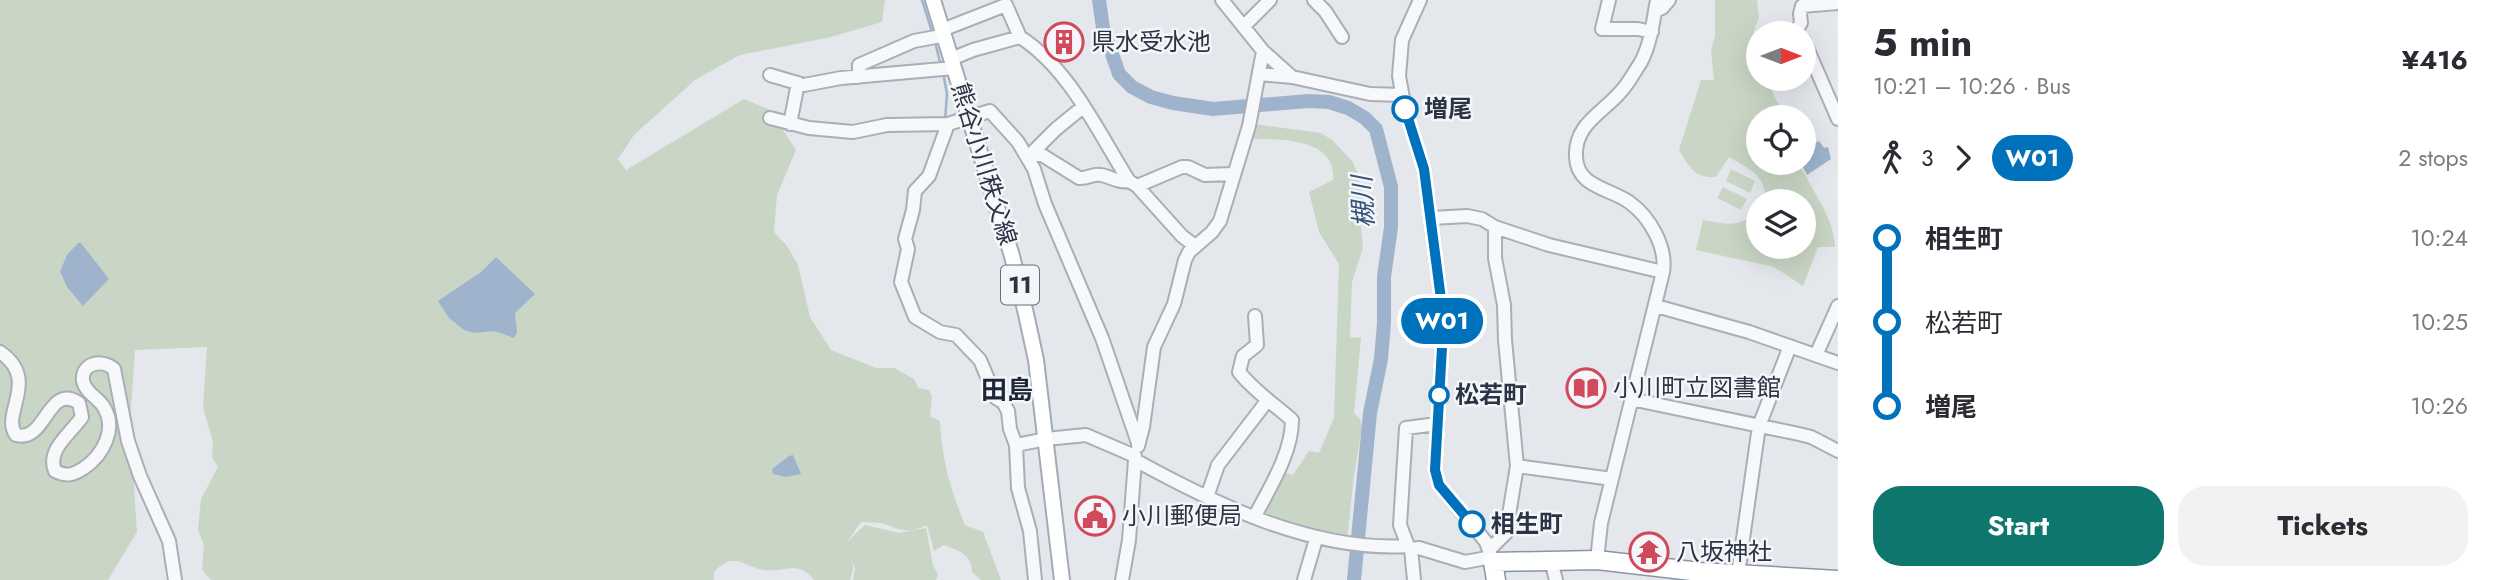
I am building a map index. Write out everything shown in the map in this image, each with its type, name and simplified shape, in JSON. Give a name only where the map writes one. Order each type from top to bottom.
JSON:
[{"type":"highway","points":[[1496,580],[1491,556],[1551,561],[1597,560],[1769,578],[1838,579]]},
{"type":"main road","name":"熊谷小川秩父線","points":[[933,0],[1019,282],[1036,360],[1062,580]]},
{"type":"street","points":[[1222,0],[1264,51],[1292,77]]},
{"type":"street","points":[[1245,25],[1270,0]]},
{"type":"street","points":[[1314,0],[1325,10],[1342,37]]},
{"type":"street","points":[[1420,0],[1400,47],[1402,95],[1420,150],[1441,299],[1443,330],[1434,461],[1439,485],[1482,536],[1491,556]]},
{"type":"street","points":[[1609,0],[1602,29],[1652,32]]},
{"type":"street","points":[[1597,560],[1599,533],[1656,306],[1663,272],[1663,251],[1645,218],[1631,203],[1589,184],[1579,172],[1575,155],[1587,123],[1623,90],[1642,59],[1652,32],[1656,5],[1662,8],[1669,0]]},
{"type":"street","points":[[1790,0],[1796,21]]},
{"type":"street","points":[[859,77],[859,65],[914,41],[942,33],[1004,3],[1020,37],[1041,52],[1083,107],[1133,184],[1182,236],[1195,246]]},
{"type":"street","points":[[1801,21],[1802,6],[1838,3]]},
{"type":"street","points":[[770,75],[804,85],[952,63],[973,50],[1020,37]]},
{"type":"street","points":[[1122,580],[1129,540],[1135,458],[1143,428],[1154,347],[1174,304],[1185,260],[1220,221],[1249,126],[1264,51]]},
{"type":"street","points":[[1816,68],[1838,118]]},
{"type":"street","points":[[1259,74],[1292,77],[1370,94],[1402,95]]},
{"type":"street","points":[[790,124],[798,83]]},
{"type":"street","points":[[1029,153],[1083,107]]},
{"type":"street","points":[[770,117],[790,124],[853,132],[887,125],[948,124],[990,111],[1029,153],[1055,229],[1102,338],[1138,443]]},
{"type":"street","points":[[948,124],[929,176],[915,191],[905,239],[908,249],[901,282],[915,317],[940,332],[956,335],[980,360],[996,398],[1003,402],[1008,411],[1010,429],[1016,445],[1018,488],[1030,531],[1035,580]]},
{"type":"street","points":[[1029,153],[1042,155],[1079,177],[1086,179],[1097,174],[1121,183],[1133,184],[1182,167],[1205,175],[1233,174]]},
{"type":"street","points":[[1431,218],[1467,216],[1482,219],[1571,251],[1663,272]]},
{"type":"street","points":[[1016,445],[1086,435],[1207,497],[1316,539],[1381,547],[1419,548],[1465,562],[1491,556],[1506,533],[1517,466],[1504,305],[1495,258],[1496,226]]},
{"type":"street","points":[[1182,236],[1181,246],[1185,260]]},
{"type":"street","points":[[1656,306],[1838,363]]},
{"type":"street","points":[[1816,355],[1838,306]]},
{"type":"street","points":[[1255,316],[1257,345],[1243,356],[1239,372],[1267,401],[1292,419],[1292,430],[1278,471],[1255,516]]},
{"type":"street","points":[[1738,574],[1759,426],[1790,346]]},
{"type":"street","points":[[0,352],[12,364],[16,374],[18,385],[8,417],[8,424],[16,435],[28,436],[35,432],[59,400],[67,397],[79,402],[82,417],[53,452],[55,471],[64,475],[71,476],[91,463],[101,453],[108,433],[106,412],[87,389],[83,381],[84,374],[95,362],[108,363],[114,369],[128,441],[140,476],[169,541],[175,580]]},
{"type":"street","points":[[1632,399],[1811,437],[1838,451]]},
{"type":"street","points":[[1207,497],[1218,465],[1267,401]]},
{"type":"street","points":[[1414,580],[1409,547],[1400,525],[1406,428],[1437,424]]},
{"type":"street","points":[[1517,466],[1612,479]]},
{"type":"street","points":[[1304,580],[1316,539]]},
{"type":"street","points":[[1551,561],[1556,580]]},
{"type":"green space","points":[[0,0],[885,0],[882,22],[831,37],[740,55],[695,80],[634,135],[618,159],[626,170],[744,99],[770,110],[796,150],[777,195],[774,232],[787,246],[798,265],[810,317],[831,350],[876,368],[894,368],[914,379],[918,388],[929,390],[932,396],[930,416],[940,421],[945,462],[960,512],[965,525],[983,532],[1001,580],[981,580],[972,572],[967,557],[954,549],[944,545],[934,551],[927,525],[908,531],[880,523],[861,522],[847,542],[865,525],[899,533],[926,528],[933,565],[938,575],[936,580],[853,580],[855,568],[852,561],[850,580],[814,580],[796,568],[764,570],[733,561],[721,565],[714,572],[714,580],[211,580],[202,570],[204,545],[198,530],[201,499],[218,467],[212,457],[213,442],[203,407],[207,347],[135,350],[130,423],[137,532],[108,580],[0,580]]},
{"type":"green space","points":[[1715,0],[1757,0],[1758,21],[1746,21],[1746,91],[1772,91],[1779,105],[1746,105],[1746,168],[1729,157],[1716,177],[1708,177],[1693,171],[1679,150],[1701,80],[1714,80],[1711,51],[1715,36]]},
{"type":"green space","points":[[1253,124],[1321,133],[1332,140],[1353,162],[1359,177],[1363,199],[1363,248],[1352,282],[1350,337],[1361,338],[1354,413],[1360,419],[1362,429],[1347,541],[1323,538],[1261,514],[1281,472],[1293,475],[1309,451],[1319,453],[1334,418],[1339,264],[1319,232],[1309,192],[1333,180],[1332,166],[1326,156],[1305,144],[1252,139]]},
{"type":"green space","points":[[1731,169],[1755,181],[1752,189],[1746,191],[1726,181]]},
{"type":"green space","points":[[1756,175],[1805,175],[1813,189],[1764,189]]},
{"type":"green space","points":[[1723,187],[1746,201],[1741,210],[1717,198]]},
{"type":"green space","points":[[1816,194],[1832,228],[1835,247],[1818,247],[1816,252]]},
{"type":"green space","points":[[1703,220],[1733,224],[1745,220],[1746,259],[1813,259],[1803,286],[1774,267],[1696,250]]},
{"type":"water","points":[[1819,141],[1824,148],[1828,147],[1831,159],[1816,169],[1816,142]]},
{"type":"water","points":[[81,243],[109,279],[83,306],[67,287],[60,271],[67,255]]},
{"type":"water","points":[[496,257],[535,294],[515,313],[517,332],[514,338],[494,331],[474,333],[464,330],[449,318],[438,301],[481,272]]},
{"type":"water","points":[[793,455],[801,474],[786,477],[773,474],[772,469]]},
{"type":"waterway","points":[[922,0],[932,32]]},
{"type":"waterway","name":"槻川","points":[[1099,0],[1103,28],[1119,74],[1132,87],[1151,97],[1213,109],[1308,101],[1329,102],[1348,108],[1365,118],[1376,129],[1391,187],[1391,227],[1384,277],[1381,359],[1370,413],[1354,580]]},
{"type":"waterway","points":[[935,42],[941,66]]},
{"type":"waterway","points":[[943,72],[947,94],[945,121]]},
{"type":"bus line","name":"W01","points":[[1405,109],[1424,169],[1441,299],[1443,330],[1435,470],[1439,485],[1472,524]]},
{"type":"place","name":"県水受水池","points":[[1064,42]]},
{"type":"place","name":"増尾","points":[[1405,109]]},
{"type":"place","name":"小川町立図書館","points":[[1586,388]]},
{"type":"place","name":"松若町","points":[[1439,395]]},
{"type":"place","name":"小川郵便局","points":[[1095,516]]},
{"type":"place","name":"相生町","points":[[1472,524]]},
{"type":"place","name":"八坂神社","points":[[1649,552]]},
{"type":"district","name":"田島","points":[[1007,390]]}]
